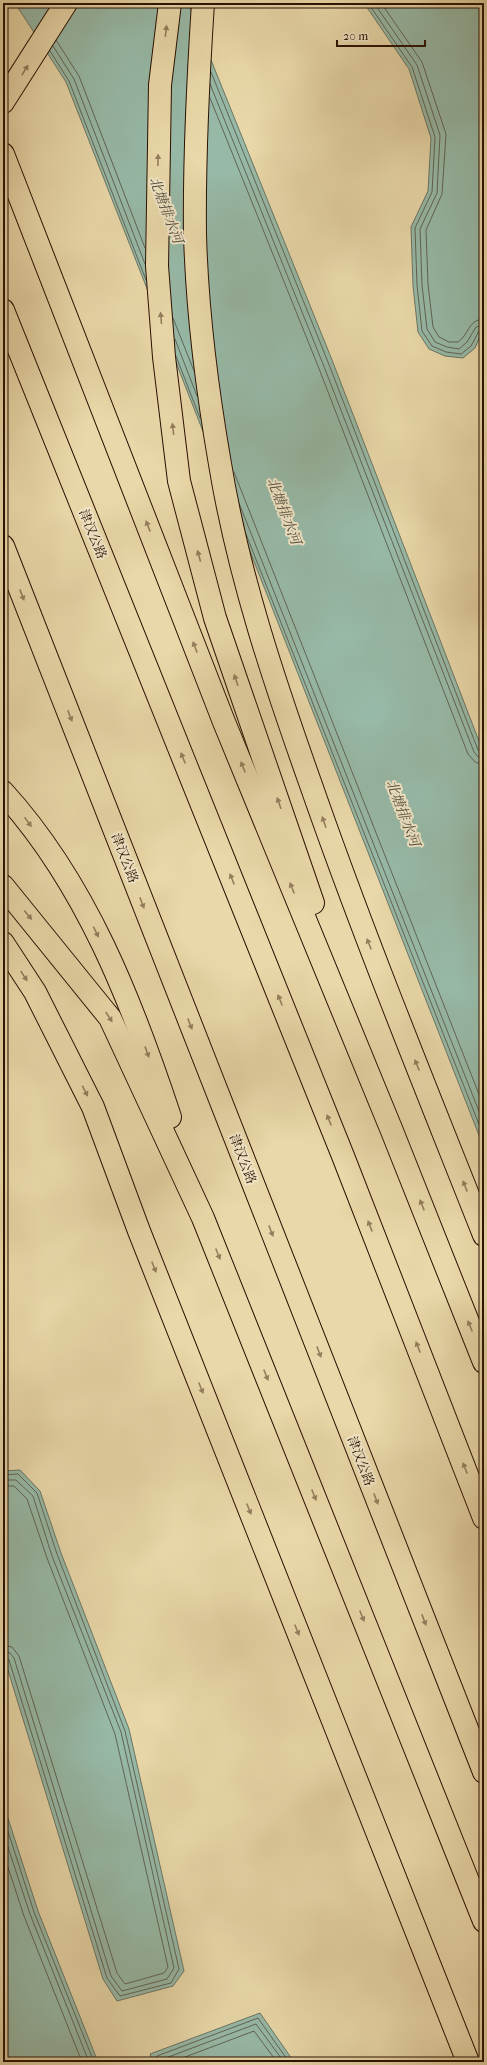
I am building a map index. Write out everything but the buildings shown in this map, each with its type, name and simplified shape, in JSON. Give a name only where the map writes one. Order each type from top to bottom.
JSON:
[{"type":"main road","points":[[3,102],[66,3]]},
{"type":"main road","points":[[170,3],[160,85],[157,266],[164,357],[179,481],[215,618],[392,1131]]},
{"type":"main road","points":[[203,3],[195,155],[195,238],[200,309],[207,376],[220,467],[244,574],[276,689],[341,872],[484,1235]]},
{"type":"main road","points":[[3,154],[224,722],[392,1131],[484,1362]]},
{"type":"main road","name":"津汉公路","points":[[3,310],[343,1156],[484,1518]]},
{"type":"main road","name":"津汉公路","points":[[3,546],[484,1772]]},
{"type":"main road","points":[[3,792],[21,811],[80,898],[103,946],[131,1008],[168,1111],[203,1218]]},
{"type":"main road","points":[[3,886],[110,1018],[203,1218],[484,1921]]},
{"type":"main road","points":[[3,943],[35,992],[93,1107],[139,1231],[468,2062]]},
{"type":"water","name":"北塘排水河","points":[[15,3],[188,3],[332,360],[484,754],[484,1148],[66,82]]},
{"type":"water","points":[[364,3],[484,3],[484,327],[475,348],[463,358],[445,356],[429,349],[418,332],[413,286],[411,227],[428,191],[431,138],[409,69]]},
{"type":"water","points":[[20,1470],[40,1491],[61,1553],[129,1729],[184,1971],[173,1986],[117,2001],[103,1979],[3,1654],[3,1471]]},
{"type":"water","points":[[3,1803],[38,1911],[98,2062],[3,2062]]},
{"type":"water","points":[[260,2013],[294,2062],[153,2062],[150,2054]]}]
